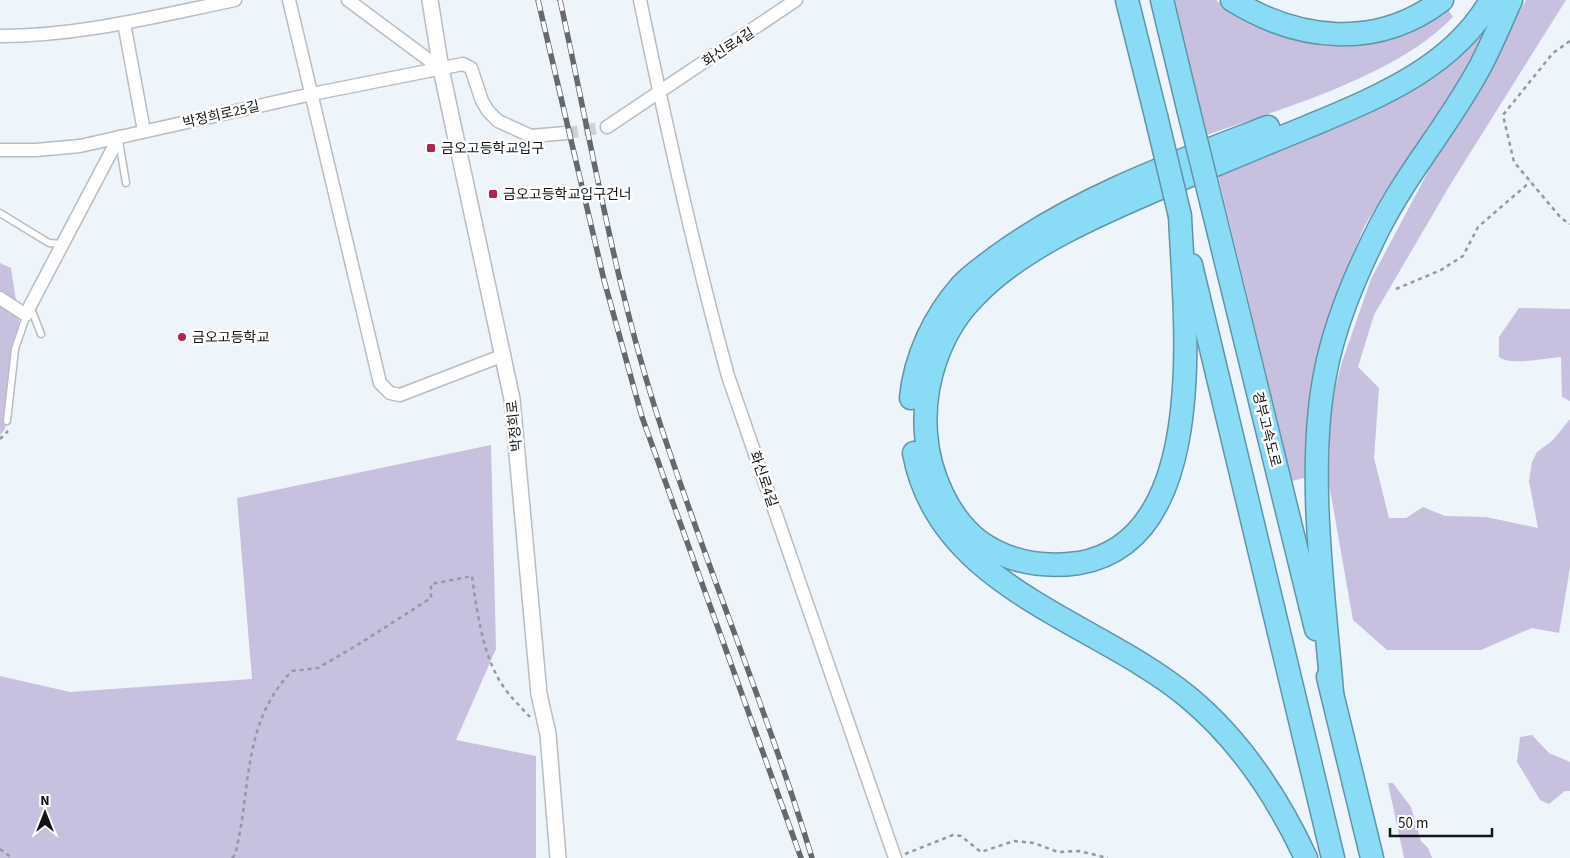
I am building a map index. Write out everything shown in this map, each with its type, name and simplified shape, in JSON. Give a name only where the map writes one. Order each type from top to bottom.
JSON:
[{"type":"highway","points":[[1128,0],[1333,858]]},
{"type":"highway","name":"경부고속도로","points":[[1162,0],[1372,858]]},
{"type":"highway","points":[[1232,0],[1250,11],[1292,29],[1358,34],[1381,30],[1406,22],[1442,0]]},
{"type":"highway","points":[[1306,858],[1294,832],[1245,756],[1214,720],[1189,698],[1140,662],[988,572],[951,533],[923,489],[916,465],[911,437],[910,413],[913,383],[925,343],[948,302],[968,280],[1014,244],[1054,220],[1129,184],[1377,82],[1412,63],[1443,39],[1460,23],[1477,0]]},
{"type":"highway","points":[[1180,216],[1185,351],[1182,397],[1176,449],[1170,473],[1152,515],[1143,528],[1131,538],[1109,552],[1085,562],[1062,565],[1023,562],[987,546],[971,535],[943,495],[932,466],[925,418],[927,388],[940,350],[955,320],[978,292],[1017,262],[1062,233],[1121,204],[1388,91],[1430,66],[1454,47],[1473,27],[1491,0]]},
{"type":"highway","points":[[1332,692],[1319,519],[1318,458],[1324,380],[1331,347],[1352,286],[1379,227],[1396,197],[1480,66],[1511,0]]},
{"type":"street","points":[[0,36],[35,36],[124,23],[235,0]]},
{"type":"street","points":[[289,0],[380,383],[390,393],[400,395],[504,355]]},
{"type":"street","points":[[348,0],[441,69]]},
{"type":"street","name":"박정희로","points":[[430,0],[441,69],[512,399],[539,694],[548,734],[558,858]]},
{"type":"street","name":"화신로4길","points":[[640,0],[706,297],[728,376],[896,858]]},
{"type":"street","name":"화신로4길","points":[[607,127],[796,0]]},
{"type":"street","points":[[124,23],[144,131]]},
{"type":"street","name":"박정희로25길","points":[[0,150],[36,150],[80,146],[312,94],[463,64],[471,68],[482,101],[488,111],[498,121],[531,136],[566,133]]},
{"type":"street","points":[[0,298],[28,311],[119,137]]},
{"type":"lane","points":[[119,137],[126,183]]},
{"type":"lane","points":[[0,214],[49,242],[62,244]]},
{"type":"lane","points":[[28,311],[40,334]]},
{"type":"lane","points":[[7,421],[15,349],[28,311]]},
{"type":"path","points":[[1570,41],[1553,53],[1503,115],[1514,162],[1561,218],[1570,224]]},
{"type":"path","points":[[1396,289],[1441,270],[1463,256],[1478,227],[1530,182]]},
{"type":"path","points":[[232,858],[235,855],[242,827],[248,767],[264,710],[277,686],[292,670],[318,668],[360,644],[431,598],[431,584],[472,576],[478,616],[495,673],[506,691],[548,734]]},
{"type":"path","points":[[896,858],[953,835],[961,836],[981,852],[1014,841],[1034,843],[1058,852],[1079,851],[1108,858]]},
{"type":"path","points":[[0,849],[12,858]]},
{"type":"shaded area","points":[[1174,0],[1216,0],[1241,19],[1289,39],[1340,46],[1370,44],[1396,37],[1446,7],[1453,17],[1429,38],[1402,57],[1371,73],[1338,88],[1207,135]]},
{"type":"shaded area","points":[[1526,0],[1566,0],[1450,185],[1374,315],[1358,367],[1379,388],[1374,458],[1389,518],[1406,518],[1423,507],[1445,516],[1486,517],[1538,528],[1529,481],[1532,462],[1537,452],[1553,440],[1570,419],[1570,568],[1559,633],[1532,628],[1481,650],[1387,650],[1353,620],[1329,484],[1330,407],[1342,362],[1371,279],[1437,155]]},
{"type":"shaded area","points":[[1477,35],[1484,39],[1433,126],[1390,184],[1365,225],[1341,283],[1322,338],[1312,476],[1292,481],[1218,175]]},
{"type":"shaded area","points":[[0,263],[11,268],[19,321],[5,429],[0,435]]},
{"type":"shaded area","points":[[1519,308],[1570,309],[1570,401],[1562,397],[1561,357],[1511,361],[1499,357],[1499,337]]},
{"type":"shaded area","points":[[491,445],[496,649],[456,740],[536,756],[536,858],[0,858],[0,676],[70,692],[252,679],[237,498]]},
{"type":"shaded area","points":[[1532,735],[1549,753],[1570,762],[1570,791],[1565,791],[1549,804],[1540,800],[1517,762],[1520,737]]},
{"type":"shaded area","points":[[1388,783],[1393,783],[1411,807],[1421,841],[1428,848],[1432,858],[1404,858]]},
{"type":"tunnel","points":[[566,133],[607,127]]},
{"type":"railway","points":[[538,0],[604,280],[642,417],[801,858]]},
{"type":"railway","points":[[560,0],[614,256],[640,358],[693,521],[775,745],[812,858]]},
{"type":"place","name":"금오고등학교입구","points":[[431,148]]},
{"type":"place","name":"금오고등학교입구건너","points":[[493,194]]},
{"type":"place","name":"금오고등학교","points":[[182,337]]}]
